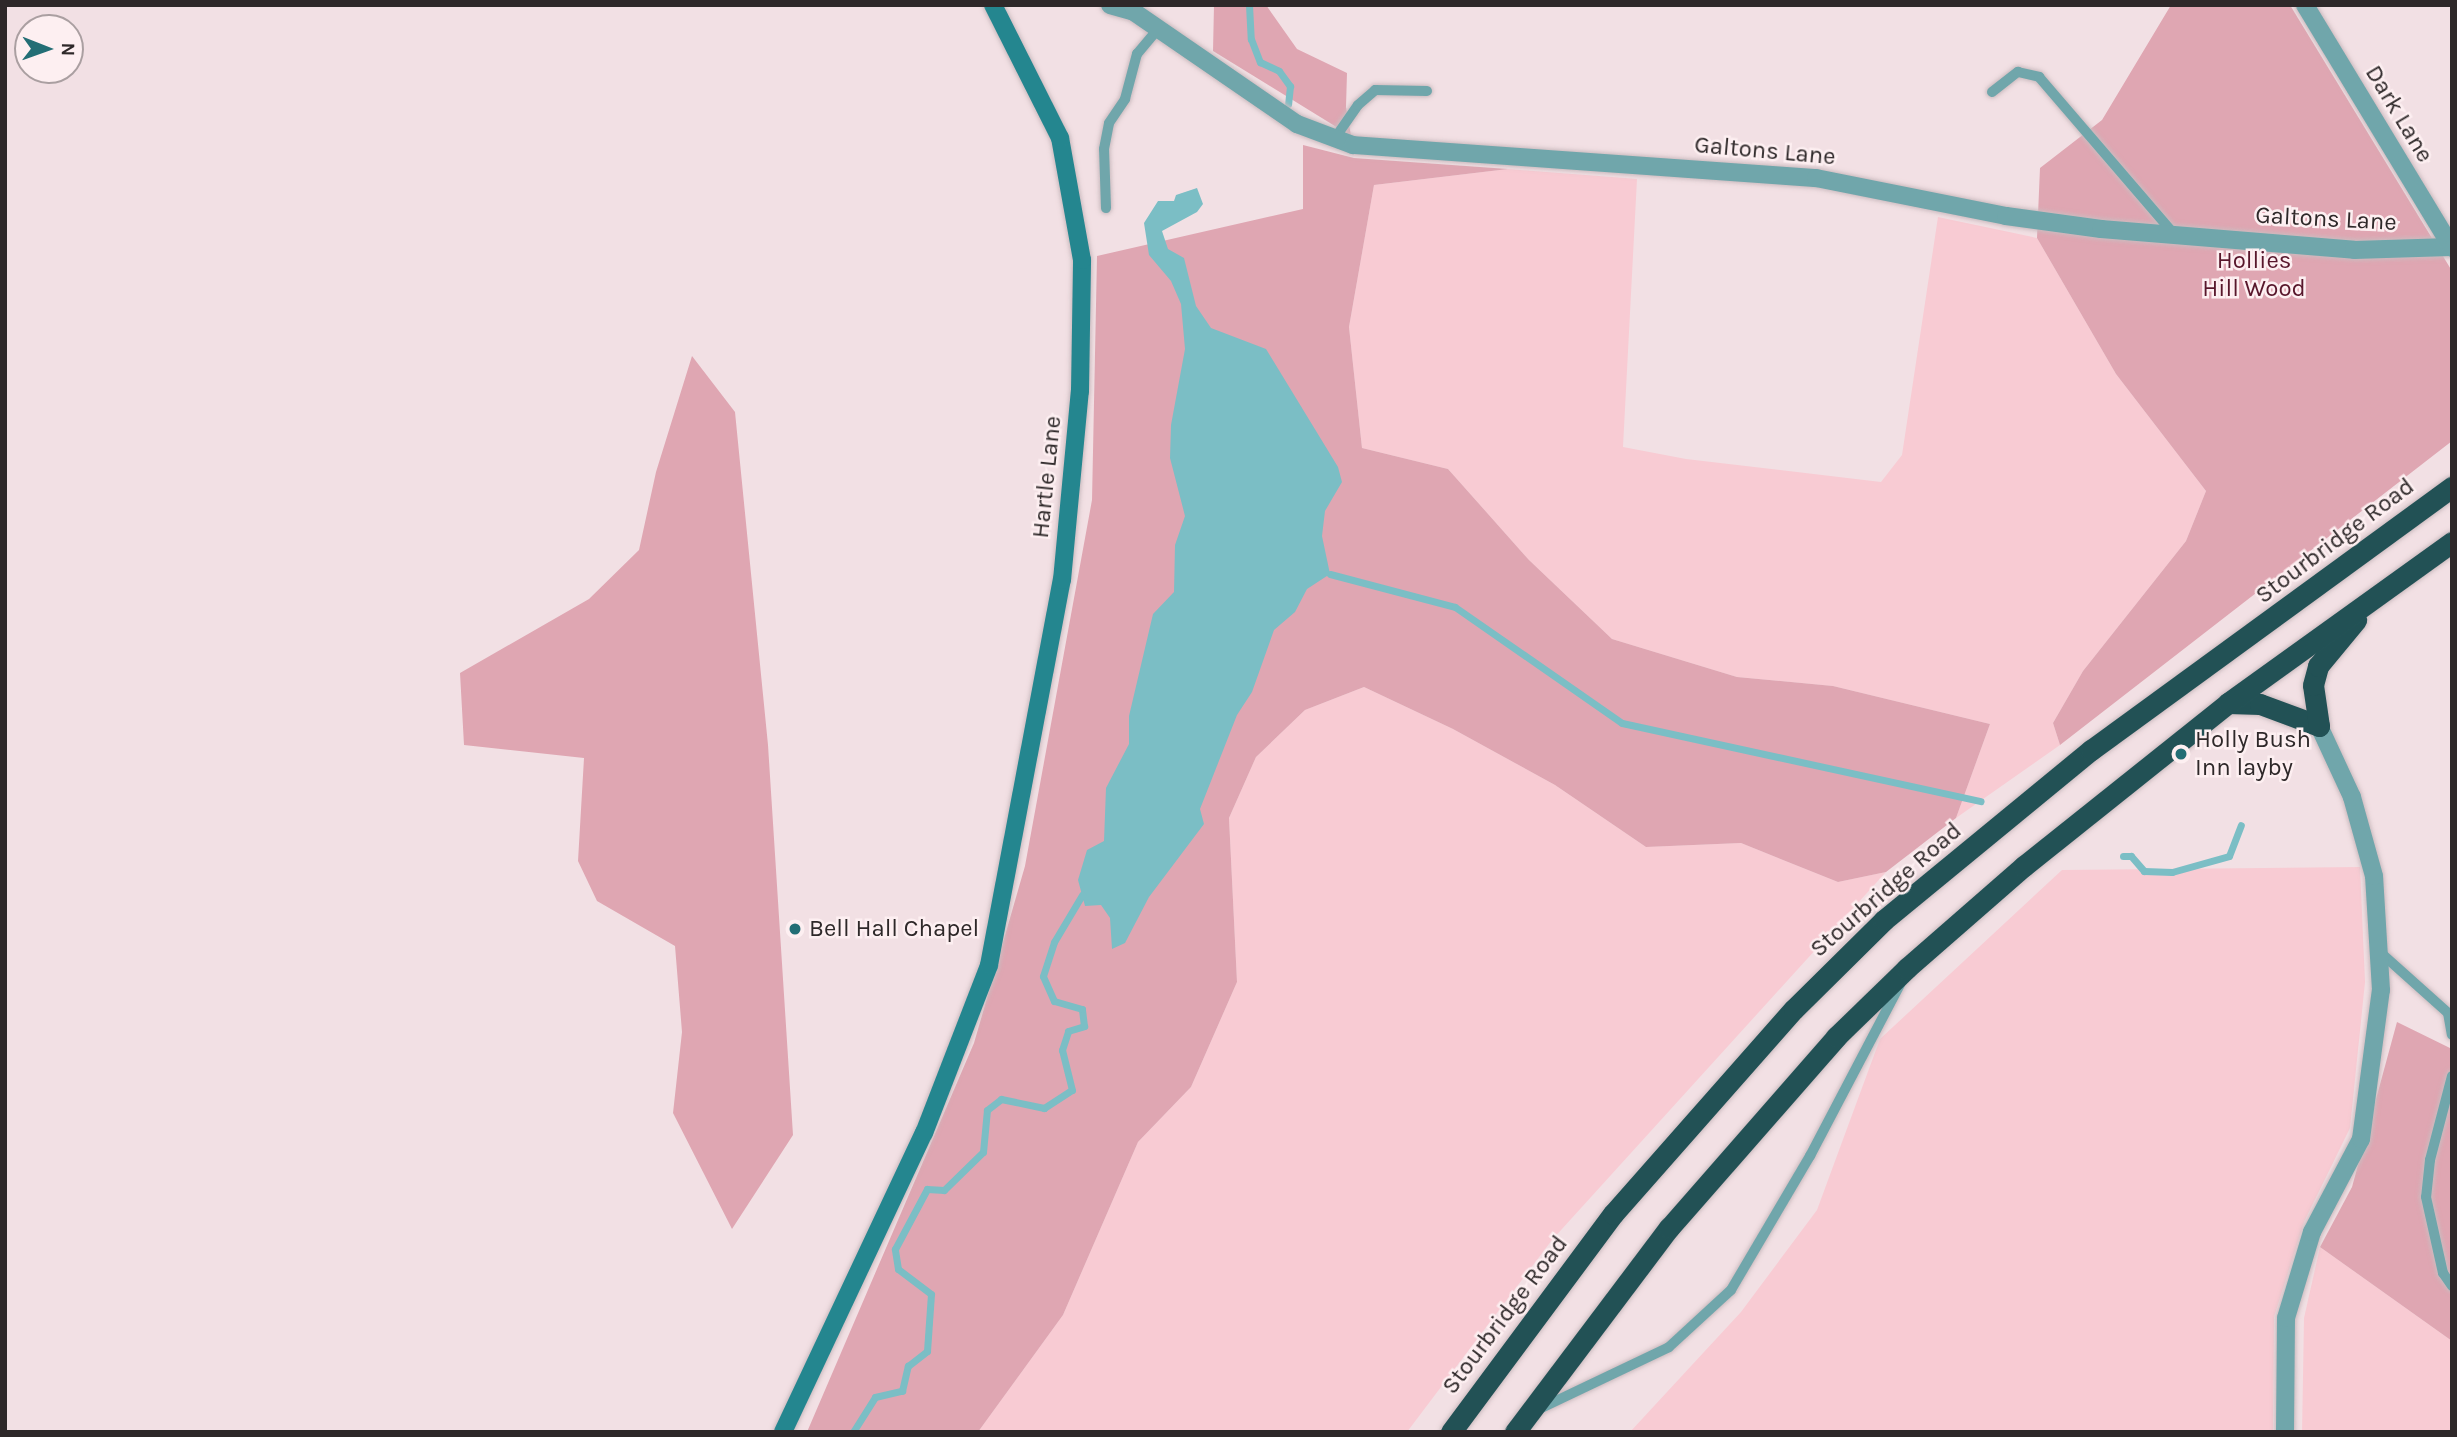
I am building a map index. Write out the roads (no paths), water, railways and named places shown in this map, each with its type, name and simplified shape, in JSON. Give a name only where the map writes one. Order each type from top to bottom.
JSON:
[{"type":"highway","name":"Stourbridge Road","points":[[1451,1432],[1613,1214],[1794,1009],[1884,920],[2091,750],[2452,487]]},
{"type":"highway","points":[[1515,1432],[1669,1228],[1836,1037],[1907,968],[2024,866],[2228,703],[2452,542]]},
{"type":"highway","points":[[2228,703],[2260,704],[2319,726],[2313,685],[2318,666],[2368,604]]},
{"type":"main road","name":"Hartle Lane","points":[[783,1432],[923,1133],[989,965],[1062,580],[1080,391],[1082,260],[1060,138],[993,5]]},
{"type":"street","name":"Galtons Lane","points":[[1110,5],[1134,12],[1297,124],[1353,145],[1816,178],[2006,216],[2102,229],[2354,250],[2451,247]]},
{"type":"street","name":"Dark Lane","points":[[2305,5],[2451,247]]},
{"type":"street","points":[[2285,1432],[2286,1318],[2312,1232],[2361,1139],[2381,990],[2381,953],[2366,849],[2352,797],[2319,726]]},
{"type":"lane","points":[[1106,208],[1104,149],[1109,123],[1125,99],[1137,54],[1158,29]]},
{"type":"lane","points":[[1992,92],[2018,72],[2039,77],[2173,233]]},
{"type":"lane","points":[[1335,138],[1358,105],[1375,90],[1427,91]]},
{"type":"lane","points":[[2381,953],[2448,1013],[2452,1035]]},
{"type":"lane","points":[[1530,1412],[1669,1347],[1731,1290],[1810,1156],[1907,968]]},
{"type":"lane","points":[[2452,1076],[2430,1160],[2426,1197],[2443,1272],[2452,1286]]},
{"type":"water","points":[[1197,188],[1203,204],[1197,212],[1162,231],[1168,249],[1184,258],[1196,306],[1211,328],[1266,349],[1338,467],[1342,482],[1325,511],[1322,536],[1330,574],[1307,589],[1295,612],[1274,630],[1252,692],[1237,715],[1200,809],[1204,824],[1149,897],[1125,943],[1112,949],[1110,918],[1101,905],[1085,906],[1078,880],[1087,850],[1104,841],[1106,788],[1129,744],[1129,716],[1153,614],[1174,592],[1175,545],[1185,516],[1170,458],[1171,425],[1185,349],[1181,304],[1171,281],[1149,255],[1144,223],[1158,201],[1174,201],[1176,195]]},
{"type":"waterway","points":[[1249,5],[1251,39],[1260,62],[1279,71],[1290,86],[1288,104]]},
{"type":"waterway","points":[[1330,574],[1455,607],[1622,723],[1981,801]]},
{"type":"waterway","points":[[2123,856],[2131,856],[2144,871],[2172,872],[2229,856],[2241,825]]},
{"type":"waterway","points":[[853,1432],[875,1397],[902,1391],[908,1366],[927,1351],[931,1294],[898,1269],[895,1249],[927,1189],[944,1190],[983,1152],[987,1110],[1001,1099],[1044,1108],[1072,1090],[1062,1050],[1068,1031],[1084,1026],[1082,1009],[1054,1001],[1043,976],[1054,942],[1082,895]]},
{"type":"place","name":"Holly Bush Inn layby","points":[[2181,754]]},
{"type":"place","name":"Bell Hall Chapel","points":[[795,929]]},
{"type":"park label","name":"Hollies Hill Wood","points":[[2254,275]]}]
